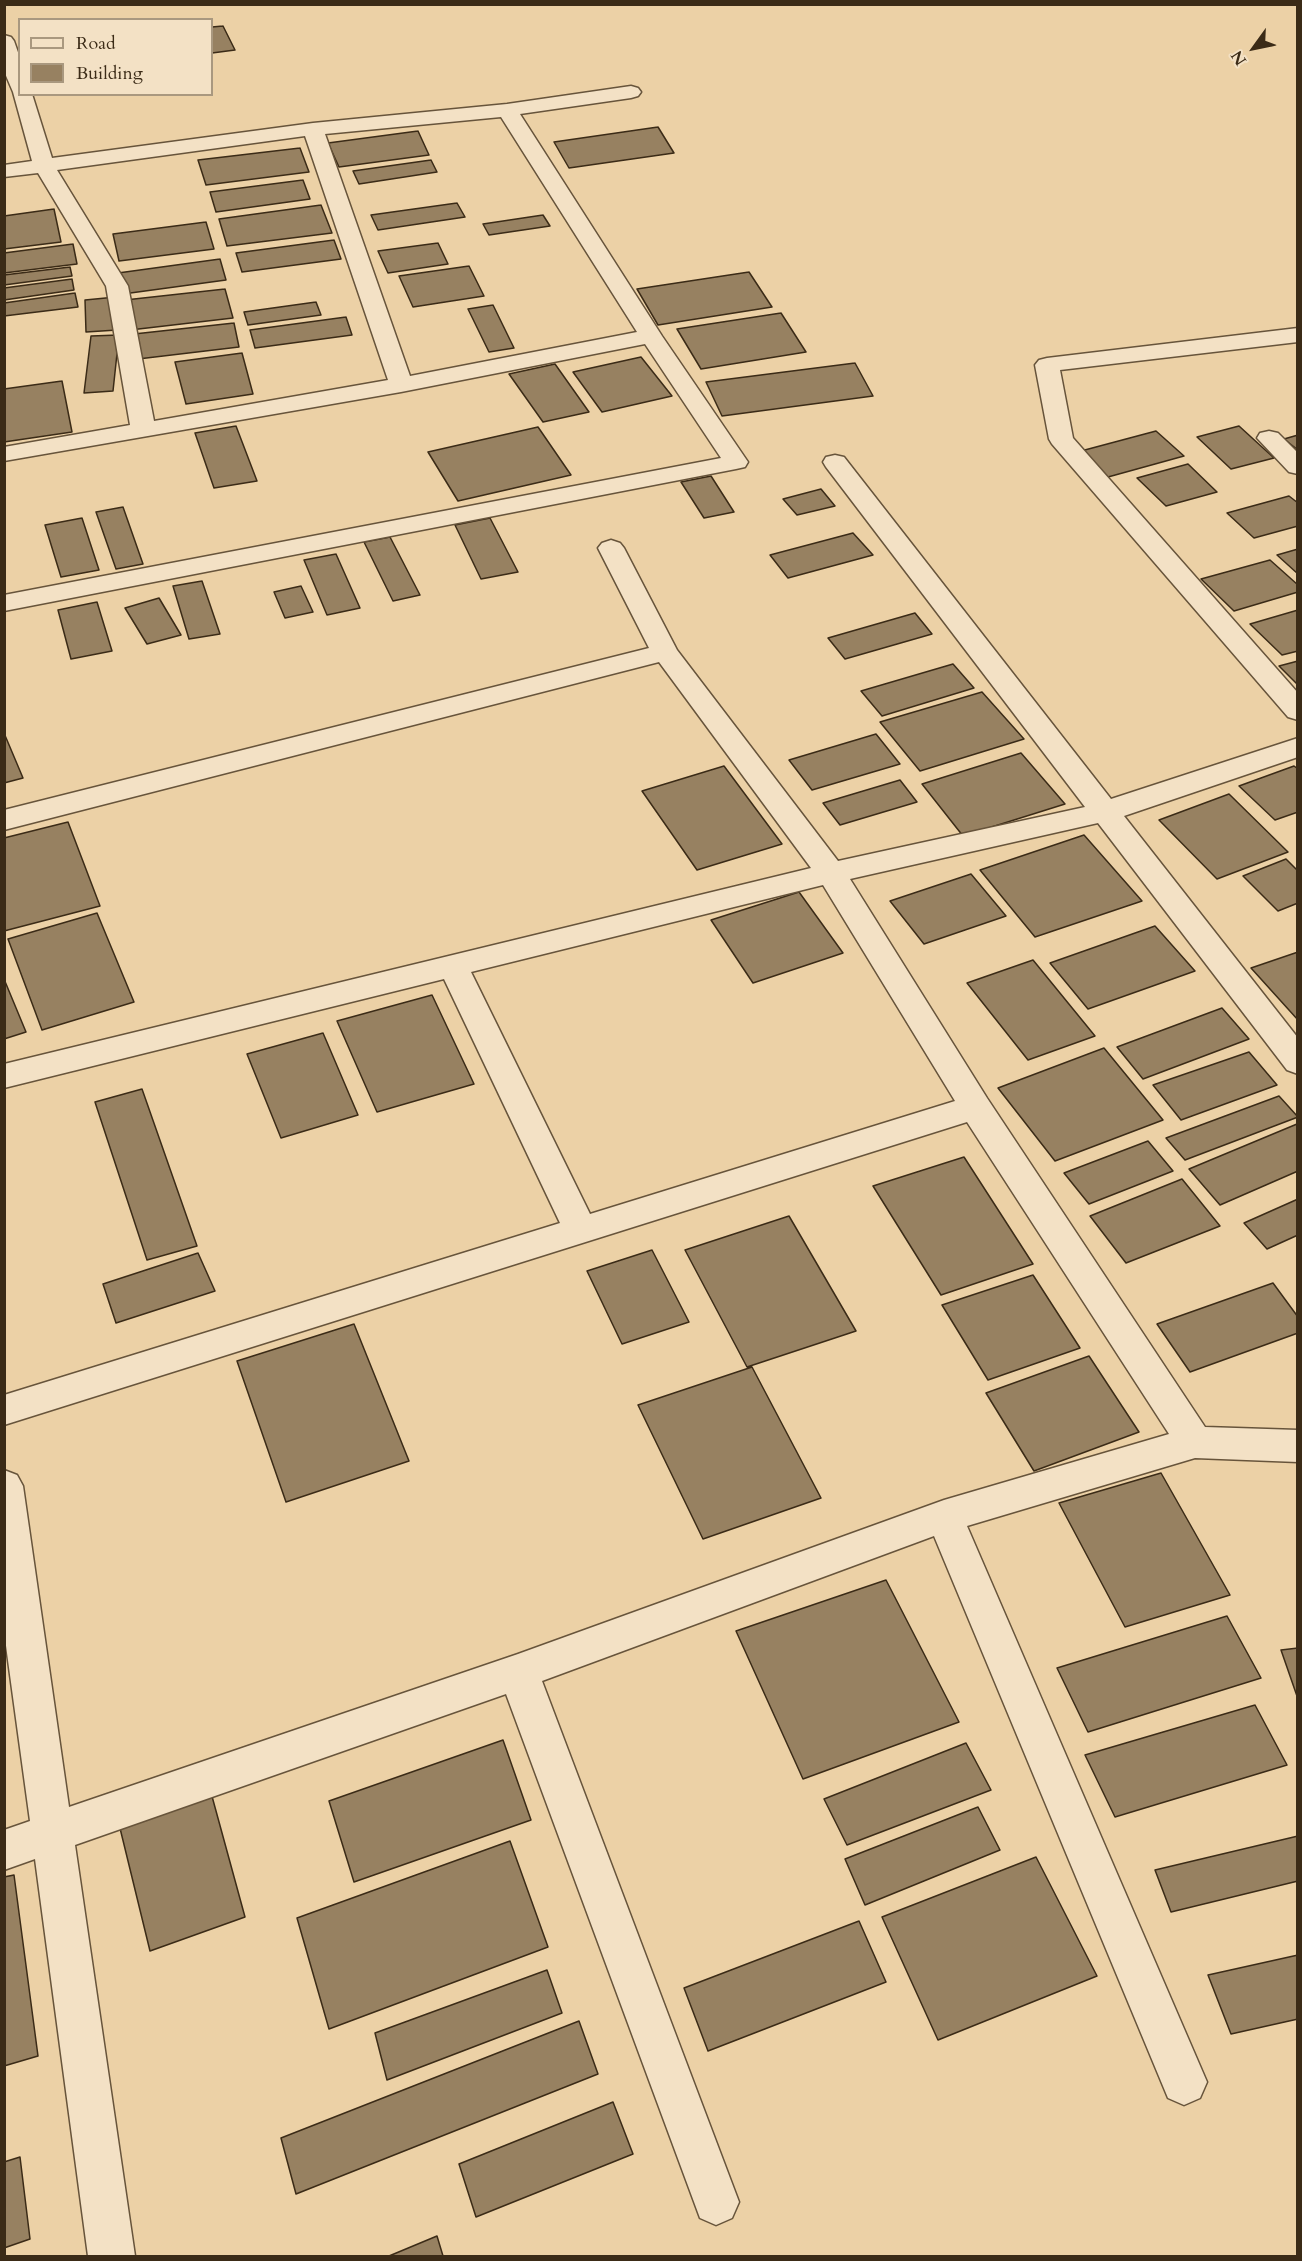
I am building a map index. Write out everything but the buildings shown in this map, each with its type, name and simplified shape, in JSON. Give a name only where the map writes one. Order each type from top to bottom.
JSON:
[{"type":"street","points":[[4,41],[18,82]]},
{"type":"street","points":[[4,171],[313,129],[507,110],[631,92]]},
{"type":"street","points":[[23,96],[44,166],[117,286],[143,429]]},
{"type":"street","points":[[4,603],[736,462],[651,336],[507,110]]},
{"type":"street","points":[[313,129],[400,385]]},
{"type":"street","points":[[1298,335],[1047,365],[1061,439],[1298,711]]},
{"type":"street","points":[[4,454],[400,385],[651,336]]},
{"type":"street","points":[[1269,438],[1298,467]]},
{"type":"street","points":[[835,462],[1298,1062]]},
{"type":"street","points":[[611,548],[665,652],[831,873],[975,1107],[1195,1442]]},
{"type":"street","points":[[4,820],[665,652]]},
{"type":"street","points":[[4,1076],[831,873],[1104,812],[1298,747]]},
{"type":"street","points":[[453,966],[581,1231]]},
{"type":"street","points":[[4,1410],[975,1107]]},
{"type":"street","points":[[4,1850],[519,1672],[944,1515],[1195,1442],[1298,1446]]},
{"type":"street","points":[[4,1486],[111,2256]]},
{"type":"street","points":[[944,1515],[1184,2082]]},
{"type":"street","points":[[519,1672],[716,2202]]}]
